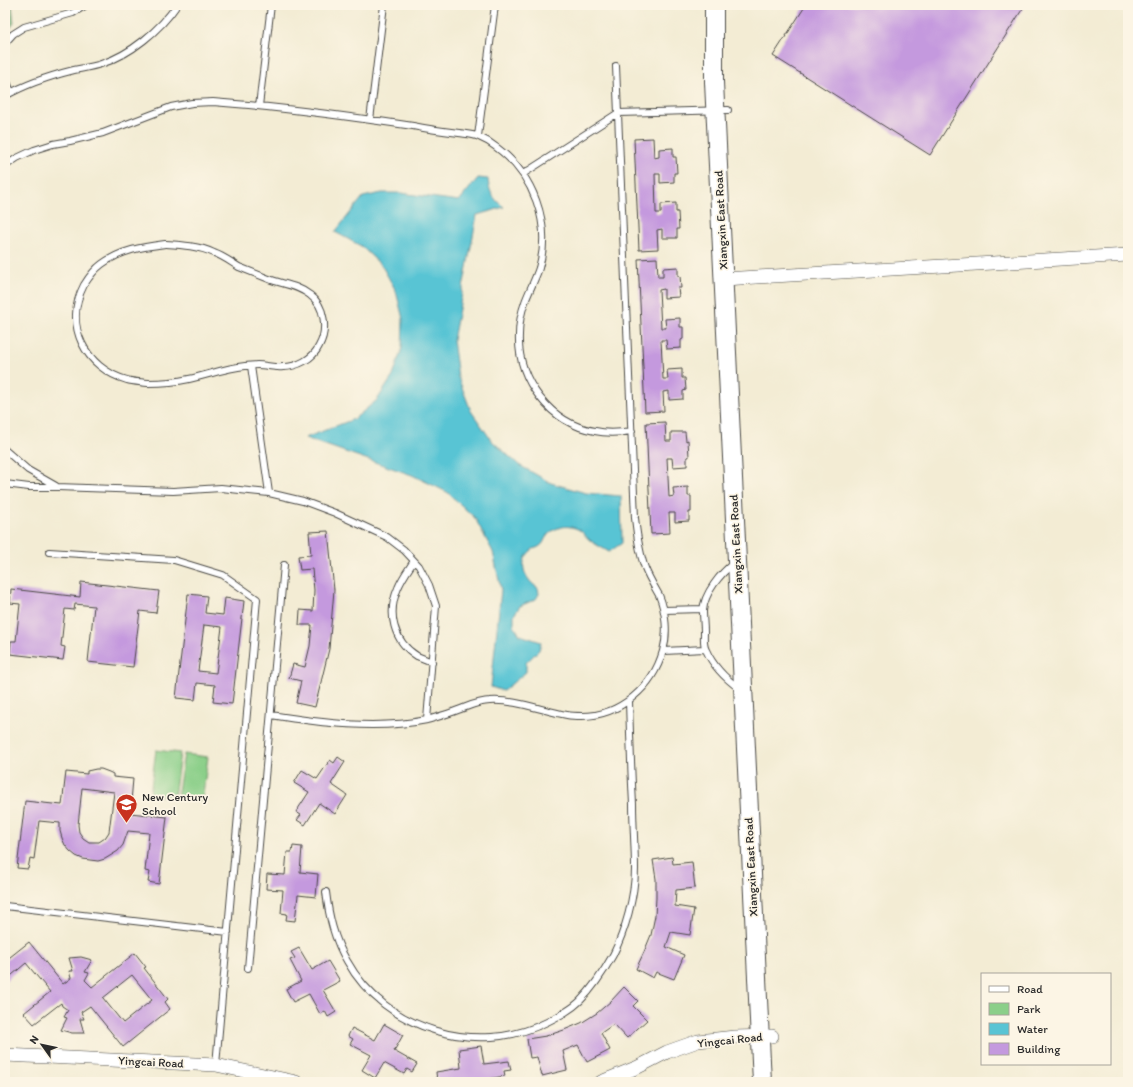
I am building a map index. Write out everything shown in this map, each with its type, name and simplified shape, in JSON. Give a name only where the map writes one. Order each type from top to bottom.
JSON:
[{"type":"street","name":"Xiangxin East Road","points":[[714,5],[714,82],[722,110]]},
{"type":"street","name":"Xiangxin East Road","points":[[726,5],[727,81],[722,110],[766,1036],[762,1082]]},
{"type":"street","points":[[730,279],[1128,255]]},
{"type":"street","name":"Xiangxin East Road","points":[[730,279],[737,560],[743,691],[766,1036],[774,1082]]},
{"type":"street","name":"Yingcai Road","points":[[601,1082],[638,1067],[667,1052],[698,1042],[735,1037],[766,1036]]},
{"type":"street","name":"Yingcai Road","points":[[5,1055],[216,1066],[296,1082]]},
{"type":"lane","points":[[5,43],[13,34],[24,27],[73,13],[86,5]]},
{"type":"lane","points":[[5,96],[42,79],[101,64],[121,55],[140,43],[157,28],[177,5]]},
{"type":"lane","points":[[260,106],[271,5]]},
{"type":"lane","points":[[370,120],[384,5]]},
{"type":"lane","points":[[478,136],[495,5]]},
{"type":"lane","points":[[271,715],[312,721],[354,724],[397,724],[427,720],[490,700],[506,701],[569,716],[590,716],[610,711],[628,701],[644,688],[656,670],[664,651],[666,630],[664,610],[645,567],[637,535],[635,518],[616,66]]},
{"type":"lane","points":[[5,77],[12,92]]},
{"type":"lane","points":[[5,166],[17,158],[34,150],[53,144],[103,133],[171,107],[192,103],[213,102],[260,106],[478,136],[495,146],[510,158],[523,174],[533,191],[539,209],[543,229],[539,268],[524,302],[518,336],[520,354],[525,372],[533,389],[545,404],[559,416],[576,426],[594,431],[613,433],[632,431]]},
{"type":"lane","points":[[523,174],[618,113],[722,110]]},
{"type":"lane","points":[[165,244],[190,246],[214,252],[241,267],[269,279],[298,288],[311,295],[320,306],[324,320],[324,334],[319,347],[310,358],[298,365],[284,368],[257,365],[251,366],[231,367],[190,379],[159,383],[128,381],[113,376],[100,367],[89,356],[81,342],[76,327],[75,311],[80,294],[88,278],[101,264],[116,255],[140,247],[165,244]]},
{"type":"lane","points":[[251,366],[269,493]]},
{"type":"lane","points":[[5,450],[28,470],[57,487]]},
{"type":"lane","points":[[5,484],[29,487],[173,491],[221,488],[269,493],[303,501],[342,516],[387,537],[404,550],[419,566],[430,585],[436,606],[427,720]]},
{"type":"lane","points":[[49,552],[174,560],[223,575],[257,599],[216,1066]]},
{"type":"lane","points":[[737,560],[716,582],[708,595],[703,609],[705,648],[717,668],[725,677],[743,691]]},
{"type":"lane","points":[[414,561],[397,588],[393,620],[397,634],[406,647],[418,656],[432,662]]},
{"type":"lane","points":[[248,968],[284,565]]},
{"type":"lane","points":[[664,610],[703,609]]},
{"type":"lane","points":[[664,651],[705,648]]},
{"type":"lane","points":[[326,892],[329,916],[336,940],[347,962],[361,982],[378,1000],[419,1026],[442,1033],[466,1037],[490,1038],[538,1027],[560,1016],[580,1001],[598,979],[613,954],[622,934],[632,900],[635,871],[628,701]]},
{"type":"lane","points":[[5,906],[228,932]]},
{"type":"green space","points":[[5,5],[12,5],[14,23],[5,35]]},
{"type":"green space","points":[[156,750],[180,753],[174,798],[150,794]]},
{"type":"green space","points":[[184,754],[208,757],[202,801],[177,798]]},
{"type":"water","points":[[478,178],[488,179],[489,188],[492,195],[504,207],[477,215],[453,340],[458,377],[471,411],[492,441],[519,465],[551,483],[586,493],[621,496],[622,543],[609,552],[588,539],[578,529],[565,527],[552,531],[541,545],[533,549],[527,555],[524,570],[529,580],[538,588],[539,594],[536,599],[520,606],[514,615],[514,626],[520,635],[541,642],[539,650],[526,663],[526,672],[503,691],[491,687],[501,590],[493,552],[475,518],[447,492],[412,475],[305,438],[354,419],[377,400],[393,376],[402,348],[403,319],[396,291],[382,266],[361,246],[335,232],[363,197],[382,193],[401,193],[459,201]]},
{"type":"building","points":[[806,5],[1025,5],[930,155],[773,56]]},
{"type":"building","points":[[653,138],[654,158],[659,157],[659,149],[673,148],[673,157],[676,157],[677,173],[674,173],[674,182],[660,183],[660,174],[655,174],[656,213],[661,213],[661,204],[676,203],[679,229],[677,229],[677,238],[662,238],[662,229],[657,230],[658,249],[639,250],[634,139]]},
{"type":"building","points":[[657,258],[658,277],[663,277],[663,268],[678,267],[678,276],[680,276],[681,288],[678,288],[679,297],[664,298],[664,289],[659,290],[661,328],[666,328],[665,319],[680,318],[680,327],[683,327],[681,348],[667,349],[666,340],[661,340],[663,379],[668,379],[667,370],[682,369],[682,378],[685,378],[686,390],[683,391],[683,399],[669,400],[669,391],[663,392],[664,411],[645,412],[638,259]]},
{"type":"building","points":[[665,422],[666,441],[671,441],[671,432],[685,432],[686,441],[688,440],[689,457],[687,457],[687,466],[673,467],[672,458],[667,458],[669,497],[674,496],[673,488],[688,487],[688,496],[691,496],[691,512],[689,512],[689,521],[675,522],[675,513],[669,513],[670,533],[651,534],[646,423]]},
{"type":"building","points":[[328,531],[334,590],[329,649],[315,707],[296,703],[301,681],[289,678],[293,664],[305,667],[310,646],[312,625],[299,625],[300,610],[313,611],[314,590],[312,569],[300,570],[298,556],[311,555],[309,532]]},
{"type":"building","points":[[81,582],[159,591],[156,613],[140,611],[133,667],[88,662],[94,606],[75,604],[74,610],[65,609],[61,646],[65,647],[63,660],[10,654],[11,641],[16,641],[20,604],[10,603],[11,589],[80,597]]},
{"type":"building","points":[[188,594],[207,596],[205,613],[223,615],[225,598],[244,601],[232,704],[213,702],[215,685],[197,683],[195,700],[176,698]],"holes":[[[204,625],[222,627],[216,673],[198,671]]]},
{"type":"building","points":[[338,757],[345,762],[331,784],[347,795],[335,814],[319,803],[305,825],[297,820],[301,815],[296,812],[309,792],[294,783],[302,770],[317,779],[330,760],[334,763]]},
{"type":"building","points":[[101,769],[113,774],[113,777],[133,779],[130,813],[167,817],[159,884],[148,882],[150,872],[145,871],[149,833],[128,831],[123,845],[118,851],[105,859],[98,861],[83,859],[70,851],[62,838],[60,823],[39,821],[34,859],[30,858],[28,869],[17,868],[25,801],[62,805],[66,772],[87,774],[87,771]],"holes":[[[82,788],[114,792],[109,832],[105,838],[99,842],[89,842],[83,838],[79,832],[78,825]]]},
{"type":"building","points":[[293,846],[302,847],[300,872],[318,874],[316,897],[298,895],[295,921],[286,920],[287,914],[281,913],[283,890],[266,889],[267,874],[285,875],[287,852],[292,852]]},
{"type":"building","points":[[672,857],[673,864],[692,862],[695,888],[676,890],[675,906],[694,909],[690,935],[671,932],[666,947],[684,955],[674,979],[656,972],[653,978],[636,969],[651,935],[655,916],[656,879],[653,860]]},
{"type":"building","points":[[29,942],[63,984],[71,978],[69,971],[73,971],[69,958],[81,957],[92,960],[85,972],[89,973],[85,980],[92,987],[135,953],[146,967],[144,968],[168,999],[165,1002],[170,1009],[123,1047],[90,1006],[81,1012],[84,1019],[80,1019],[84,1033],[72,1033],[61,1030],[67,1018],[64,1017],[68,1010],[62,1006],[61,1003],[34,1024],[24,1013],[50,992],[26,963],[5,981],[5,961]],"holes":[[[132,975],[152,1000],[123,1023],[103,998]]]},
{"type":"building","points":[[299,948],[312,970],[328,961],[340,981],[323,990],[336,1012],[328,1017],[325,1011],[320,1014],[309,994],[293,1002],[286,989],[301,981],[290,960],[295,958],[291,952]]},
{"type":"building","points":[[624,987],[638,1001],[633,1006],[647,1020],[627,1038],[614,1024],[601,1033],[610,1050],[587,1062],[578,1045],[563,1051],[567,1070],[542,1076],[537,1057],[530,1058],[527,1039],[546,1036],[581,1023],[597,1013]]},
{"type":"building","points":[[384,1024],[403,1035],[394,1051],[417,1064],[412,1072],[407,1069],[404,1074],[384,1063],[375,1078],[362,1070],[371,1055],[350,1044],[353,1039],[348,1036],[352,1028],[375,1040]]},
{"type":"building","points":[[481,1046],[484,1064],[509,1061],[511,1070],[504,1071],[505,1076],[482,1080],[483,1082],[437,1081],[436,1072],[461,1068],[459,1049]]},
{"type":"place","name":"New Century School","points":[[127,824]]}]
